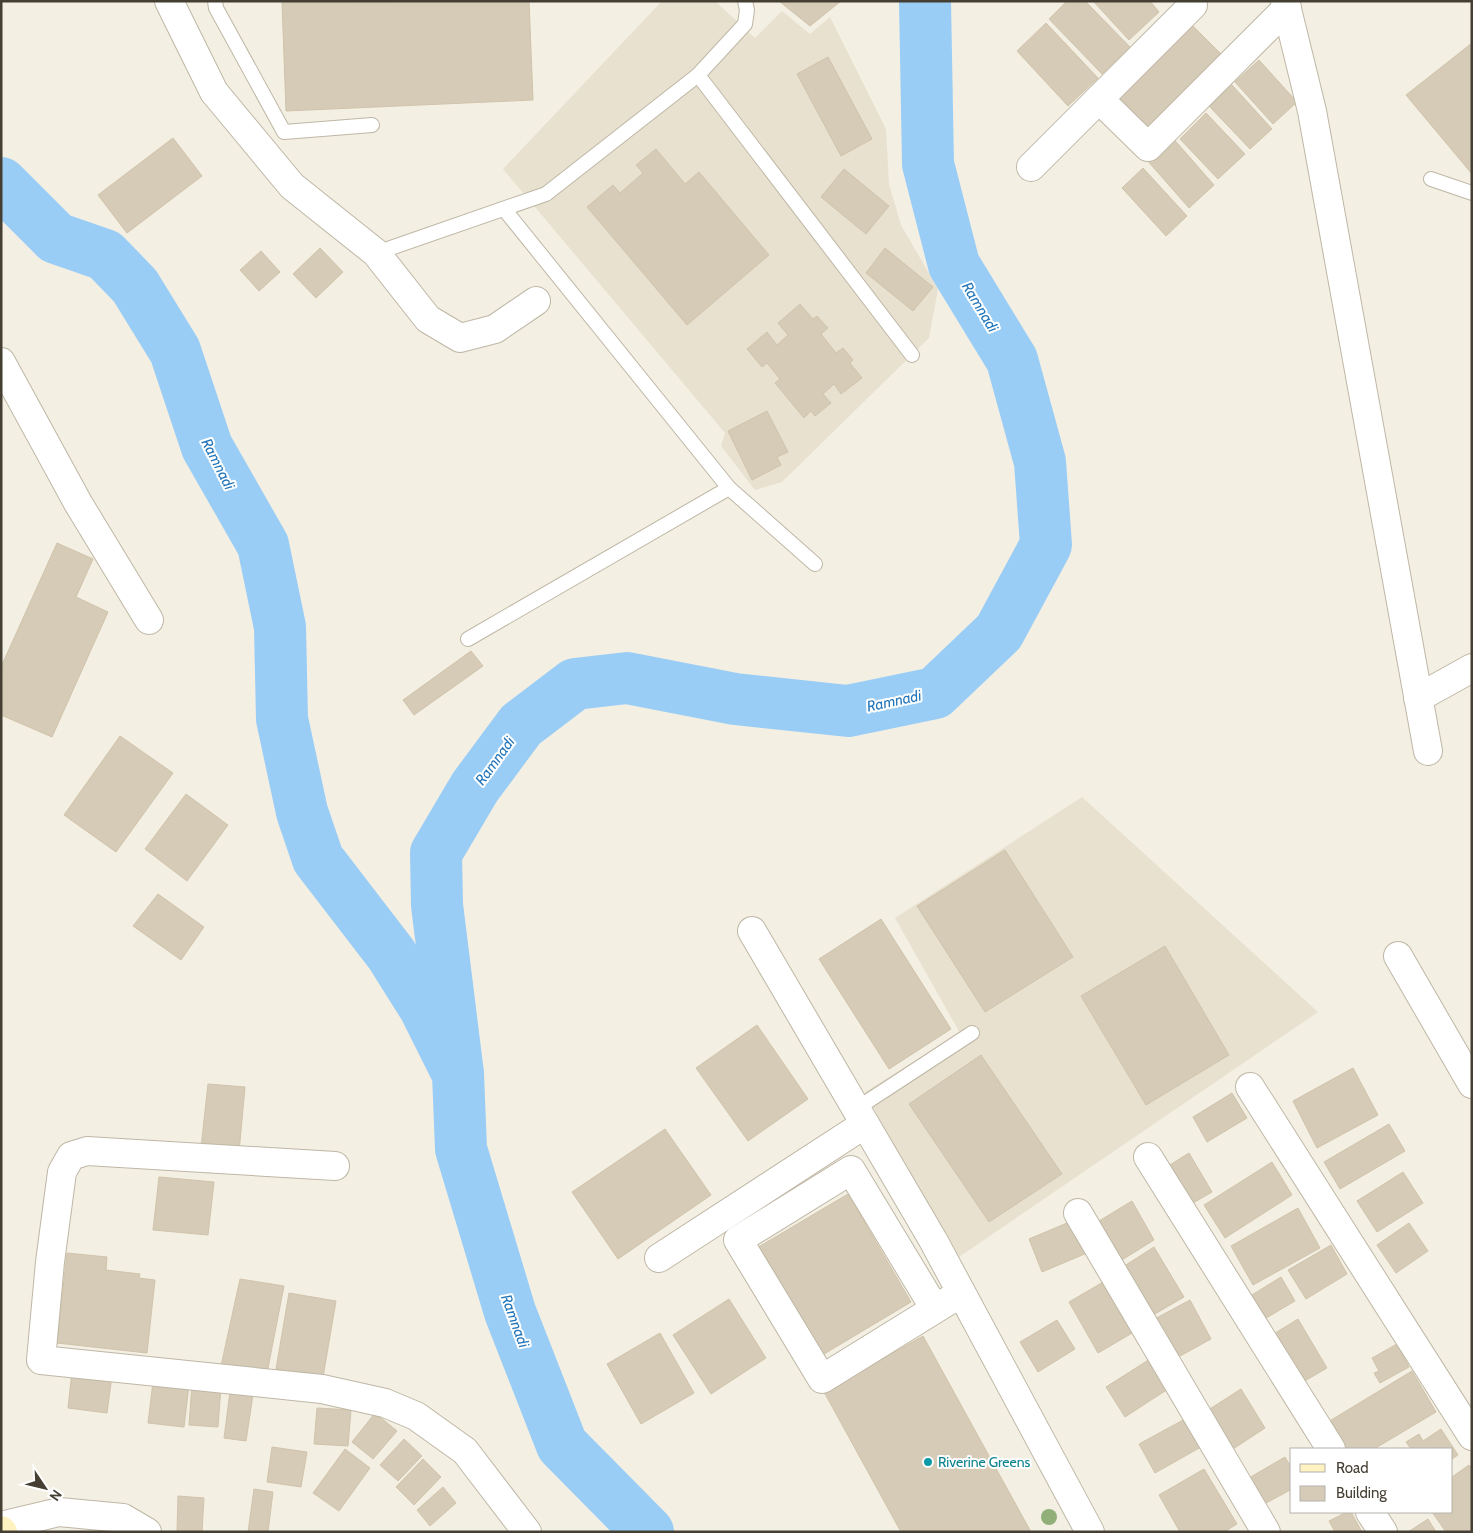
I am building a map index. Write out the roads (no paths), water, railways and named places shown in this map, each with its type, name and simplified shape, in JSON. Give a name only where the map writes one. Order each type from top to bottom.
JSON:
[{"type":"street","points":[[169,1],[214,92],[292,186],[376,253],[428,319],[460,338],[495,329],[536,301]]},
{"type":"street","points":[[1031,167],[1193,5]]},
{"type":"street","points":[[1099,99],[1148,147],[1286,5]]},
{"type":"street","points":[[1286,5],[1312,111],[1428,751]]},
{"type":"street","points":[[1,362],[78,503],[148,620]]},
{"type":"street","points":[[1418,698],[1472,668]]},
{"type":"street","points":[[752,931],[961,1293],[1090,1532]]},
{"type":"street","points":[[1398,956],[1472,1084]]},
{"type":"street","points":[[1250,1087],[1472,1436]]},
{"type":"street","points":[[659,1258],[861,1117]]},
{"type":"street","points":[[335,1166],[87,1151],[71,1156],[62,1172],[50,1262],[41,1360],[322,1389],[385,1403],[416,1416],[466,1451],[527,1532]]},
{"type":"street","points":[[1148,1157],[1330,1448]]},
{"type":"street","points":[[935,1309],[851,1170],[738,1240],[822,1379],[961,1293]]},
{"type":"street","points":[[1078,1213],[1266,1532]]},
{"type":"street","points":[[1,1526],[59,1512],[123,1518],[148,1532]]},
{"type":"street","points":[[1371,1513],[1383,1532]]},
{"type":"lane","points":[[216,1],[216,8],[284,132],[372,125]]},
{"type":"lane","points":[[376,253],[546,194],[698,75],[744,24],[748,10],[745,1]]},
{"type":"lane","points":[[698,75],[912,355]]},
{"type":"lane","points":[[1431,180],[1472,193]]},
{"type":"lane","points":[[504,209],[729,488],[815,564]]},
{"type":"lane","points":[[468,639],[729,488]]},
{"type":"lane","points":[[861,1117],[972,1033]]},
{"type":"waterway","name":"Ramnadi","points":[[458,1074],[437,905],[436,853],[475,787],[521,725],[575,684],[627,678],[735,699],[848,711],[935,693],[999,632],[1046,545],[1040,462],[1012,360],[954,265],[928,164],[925,1]]},
{"type":"waterway","name":"Ramnadi","points":[[1,183],[56,238],[105,255],[135,286],[175,351],[207,447],[263,545],[280,627],[282,719],[302,812],[318,859],[391,954],[425,1008],[458,1074],[461,1149],[510,1312],[562,1445],[648,1532]]},
{"type":"place","name":"Riverine Greens","points":[[928,1462]]}]
